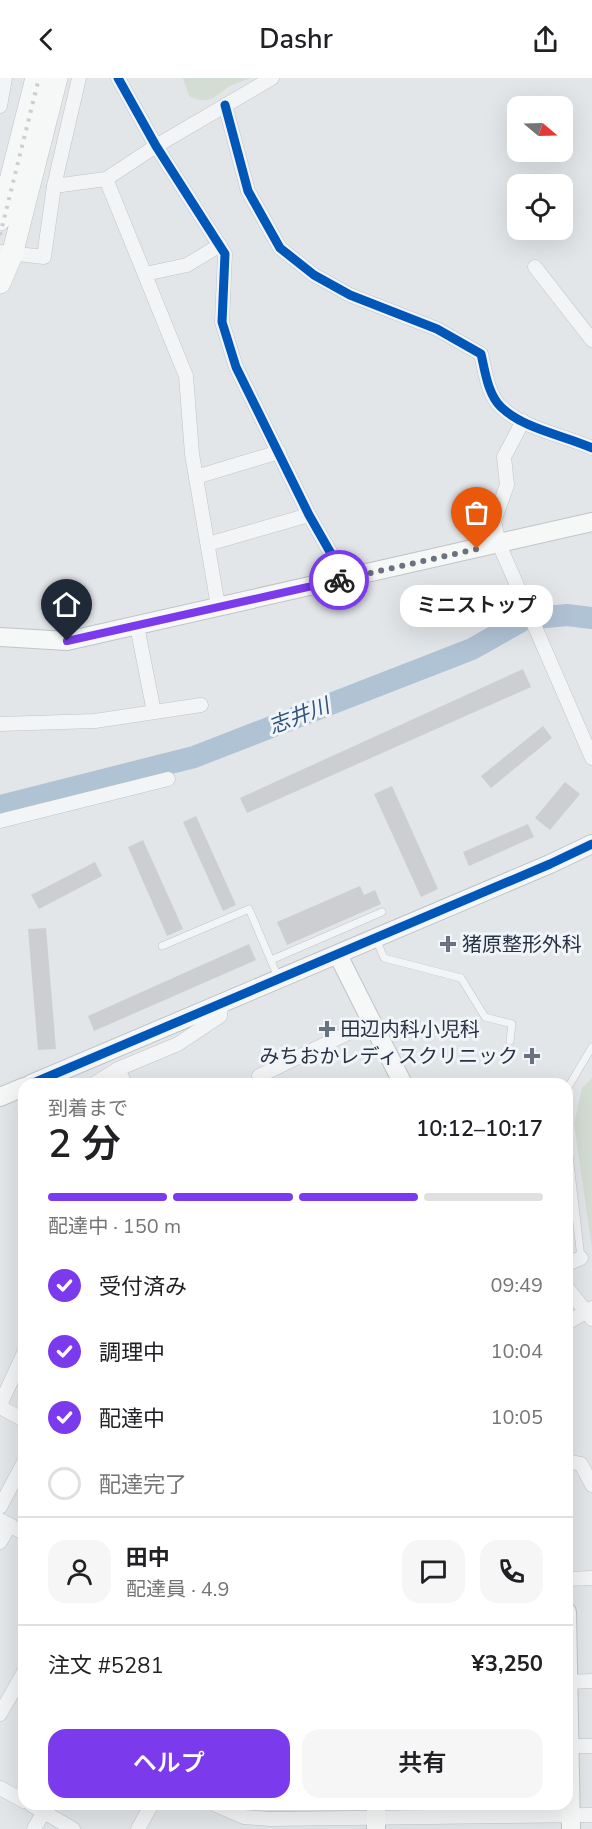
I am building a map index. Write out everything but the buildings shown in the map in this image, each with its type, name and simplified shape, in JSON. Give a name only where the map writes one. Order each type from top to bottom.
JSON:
[{"type":"main road","points":[[0,220],[36,78]]},
{"type":"main road","points":[[0,283],[6,253],[57,78]]},
{"type":"street","points":[[0,106],[5,78]]},
{"type":"street","points":[[6,253],[44,256],[54,186],[79,78]]},
{"type":"street","points":[[118,78],[156,146],[225,254],[222,321],[236,367],[309,515],[345,578]]},
{"type":"street","points":[[54,186],[106,179],[156,146],[272,78]]},
{"type":"street","points":[[225,105],[248,190],[280,248],[314,275],[350,295],[437,329],[481,354],[488,383],[500,406],[523,422],[592,448]]},
{"type":"street","points":[[106,179],[186,376],[189,429],[218,606]]},
{"type":"street","points":[[145,274],[188,266],[220,245]]},
{"type":"street","points":[[535,267],[592,340]]},
{"type":"street","points":[[523,422],[504,457],[507,485],[494,521],[499,544],[592,758]]},
{"type":"street","points":[[196,477],[279,452]]},
{"type":"street","points":[[208,544],[309,515]]},
{"type":"street","points":[[0,637],[67,641],[592,522]]},
{"type":"street","points":[[137,626],[154,712]]},
{"type":"street","points":[[0,724],[95,721],[201,705]]},
{"type":"street","points":[[0,821],[168,779]]},
{"type":"street","points":[[46,1078],[338,956],[592,844]]},
{"type":"street","points":[[338,956],[396,1078]]},
{"type":"street","points":[[104,1078],[118,1069],[178,1044],[220,1016],[221,1006]]},
{"type":"street","points":[[259,1076],[371,1022]]},
{"type":"street","points":[[118,1069],[123,1078]]},
{"type":"street","points":[[0,1097],[18,1090]]},
{"type":"street","points":[[573,1261],[581,1258]]},
{"type":"street","points":[[573,1295],[590,1313],[573,1320]]},
{"type":"street","points":[[18,1366],[0,1406],[18,1416]]},
{"type":"street","points":[[573,1462],[581,1464],[592,1485]]},
{"type":"street","points":[[0,1507],[18,1473]]},
{"type":"street","points":[[0,1542],[5,1522],[18,1530]]},
{"type":"street","points":[[573,1579],[592,1578]]},
{"type":"street","points":[[573,1682],[592,1681]]},
{"type":"street","points":[[0,1714],[18,1682]]},
{"type":"street","points":[[573,1746],[592,1746]]},
{"type":"street","points":[[0,1788],[18,1798]]},
{"type":"street","points":[[34,1829],[45,1810]]},
{"type":"street","points":[[49,1810],[73,1829]]},
{"type":"street","points":[[138,1829],[149,1810]]},
{"type":"street","points":[[226,1810],[244,1818],[376,1817],[571,1822],[592,1815]]},
{"type":"lane","points":[[162,946],[249,909],[279,979]]},
{"type":"lane","points":[[271,960],[382,912]]},
{"type":"lane","points":[[376,939],[384,958],[461,978],[485,1017],[512,1024],[510,1041]]},
{"type":"lane","points":[[573,1079],[592,1047]]},
{"type":"lane","points":[[573,1189],[581,1258]]},
{"type":"shaded area","points":[[183,78],[251,78],[231,86],[215,97],[201,100],[189,96]]},
{"type":"shaded area","points":[[592,1078],[592,1248],[574,1124],[582,1088]]},
{"type":"waterway","name":"志井川","points":[[0,806],[194,757],[472,649],[525,619],[567,615],[592,618]]},
{"type":"railway","points":[[0,235],[39,78]]},
{"type":"cycle path","points":[[118,78],[156,146],[225,254],[222,322],[236,367],[309,515],[345,578]]},
{"type":"cycle path","points":[[225,105],[248,191],[280,248],[314,275],[350,295],[437,329],[481,354],[493,396],[510,415],[532,426],[592,448]]},
{"type":"cycle path","points":[[45,1078],[550,864],[592,844]]},
{"type":"way so far","points":[[339,580],[477,549]]},
{"type":"place","name":"ミニストップ","points":[[477,549]]},
{"type":"place","name":"猪原整形外科","points":[[448,944]]},
{"type":"place","name":"田辺内科小児科","points":[[327,1029]]},
{"type":"place","name":"みちおかレディスクリニック","points":[[532,1056]]},
{"type":"route","points":[[67,641],[339,580]]}]
